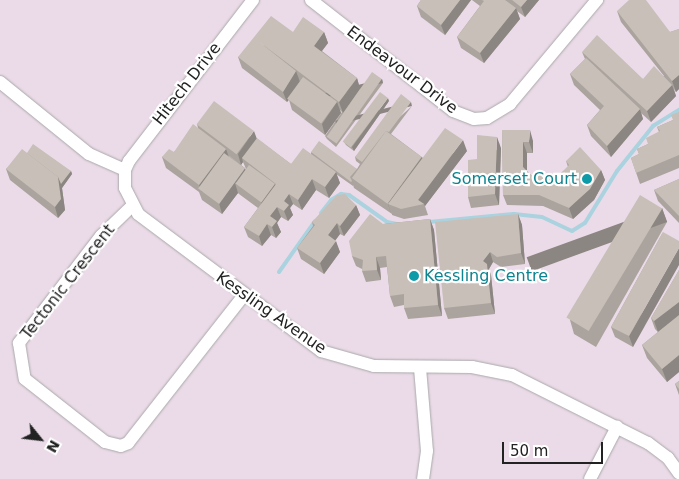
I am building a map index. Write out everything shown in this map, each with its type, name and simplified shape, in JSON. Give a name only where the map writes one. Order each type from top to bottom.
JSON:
[{"type":"street","name":"Hitech Drive","points":[[125,170],[143,140],[253,0]]},
{"type":"street","name":"Endeavour Drive","points":[[311,0],[453,111],[474,119],[487,118],[510,104],[597,0]]},
{"type":"street","points":[[0,82],[89,154],[125,170],[125,188],[132,206]]},
{"type":"street","name":"Kessling Avenue","points":[[132,206],[244,295],[308,342],[338,358],[374,366],[420,368],[472,367],[512,375],[659,450],[679,473]]},
{"type":"street","name":"Tectonic Crescent","points":[[132,206],[101,236],[19,343],[25,379],[106,442],[113,445],[128,443],[244,295]]},
{"type":"street","points":[[420,368],[428,451],[423,479]]},
{"type":"street","points":[[590,479],[617,427]]},
{"type":"shaded area","points":[[0,0],[679,0],[679,479],[0,479]]},
{"type":"building","points":[[421,0],[460,0],[441,25],[417,6]]},
{"type":"building","points":[[482,0],[505,0],[516,8],[480,53],[457,37],[484,1]]},
{"type":"building","points":[[512,0],[527,0],[521,7]]},
{"type":"building","points":[[629,0],[646,0],[670,32],[679,29],[679,75],[672,81],[617,11]]},
{"type":"building","points":[[271,16],[293,32],[303,17],[324,32],[314,46],[357,78],[339,102],[258,41],[296,71],[283,92],[238,57]]},
{"type":"building","points":[[597,35],[643,79],[654,66],[672,85],[647,111],[582,52]]},
{"type":"building","points":[[586,58],[640,109],[607,146],[587,125],[604,106],[570,74]]},
{"type":"building","points":[[372,72],[382,79],[337,144],[327,137]]},
{"type":"building","points":[[303,77],[337,102],[321,124],[287,99]]},
{"type":"building","points":[[380,92],[388,98],[351,148],[343,142]]},
{"type":"building","points":[[401,94],[411,102],[389,132],[386,131],[362,162],[355,157]]},
{"type":"building","points":[[214,101],[254,131],[236,154],[197,124]]},
{"type":"building","points":[[679,112],[679,155],[636,173],[631,158],[639,154],[637,149],[648,144],[646,138],[660,131],[657,127],[673,120],[671,115]]},
{"type":"building","points":[[193,124],[226,149],[199,185],[162,157],[169,149],[174,152]]},
{"type":"building","points":[[445,128],[463,140],[418,200],[424,204],[401,209],[388,204]]},
{"type":"building","name":"Somerset Court","points":[[502,130],[530,130],[529,142],[523,142],[523,167],[531,175],[559,175],[569,165],[566,161],[580,147],[601,170],[590,189],[569,208],[539,195],[503,195]]},
{"type":"building","points":[[386,131],[422,157],[388,204],[352,178]]},
{"type":"building","points":[[477,135],[497,137],[495,194],[468,197],[468,160],[477,159]]},
{"type":"building","points":[[257,138],[291,164],[303,148],[336,172],[325,187],[312,179],[298,200],[289,194],[284,201],[289,205],[284,211],[277,207],[270,216],[277,221],[272,227],[267,224],[259,236],[244,227],[276,184],[242,158]]},
{"type":"building","points":[[319,141],[357,169],[350,177],[351,182],[311,152]]},
{"type":"building","points":[[33,144],[71,171],[61,184],[58,177],[27,153]]},
{"type":"building","points":[[22,149],[58,177],[61,199],[55,207],[6,169]]},
{"type":"building","points":[[224,153],[245,168],[219,204],[198,189]]},
{"type":"building","points":[[249,165],[275,184],[261,202],[235,184]]},
{"type":"building","points":[[679,179],[679,216],[654,190]]},
{"type":"building","points":[[345,194],[356,205],[340,226],[337,223],[328,235],[336,241],[320,263],[297,248],[315,225],[312,222],[337,195]]},
{"type":"building","points":[[640,195],[662,208],[589,331],[566,318]]},
{"type":"building","name":"Kessling Centre","points":[[370,214],[383,224],[430,219],[438,305],[404,308],[404,294],[390,296],[386,256],[376,257],[377,270],[362,271],[363,260],[352,256],[349,241]]},
{"type":"building","points":[[518,214],[521,253],[497,257],[490,252],[483,261],[487,264],[491,303],[444,308],[435,222]]},
{"type":"building","points":[[663,232],[679,241],[679,248],[629,336],[611,327]]},
{"type":"building","points":[[679,270],[679,302],[654,321],[651,318]]},
{"type":"building","points":[[679,315],[679,355],[662,369],[642,345]]},
{"type":"building","points":[[679,381],[679,389],[675,384]]},
{"type":"waterway","points":[[429,222],[514,214],[542,217],[572,231],[585,223],[617,171],[653,126],[679,110]]},
{"type":"waterway","points":[[321,213],[331,200],[341,194],[349,195],[387,222],[397,224]]},
{"type":"waterway","points":[[279,272],[315,221]]},
{"type":"place","name":"Somerset Court","points":[[587,179]]},
{"type":"place","name":"Kessling Centre","points":[[414,276]]}]
